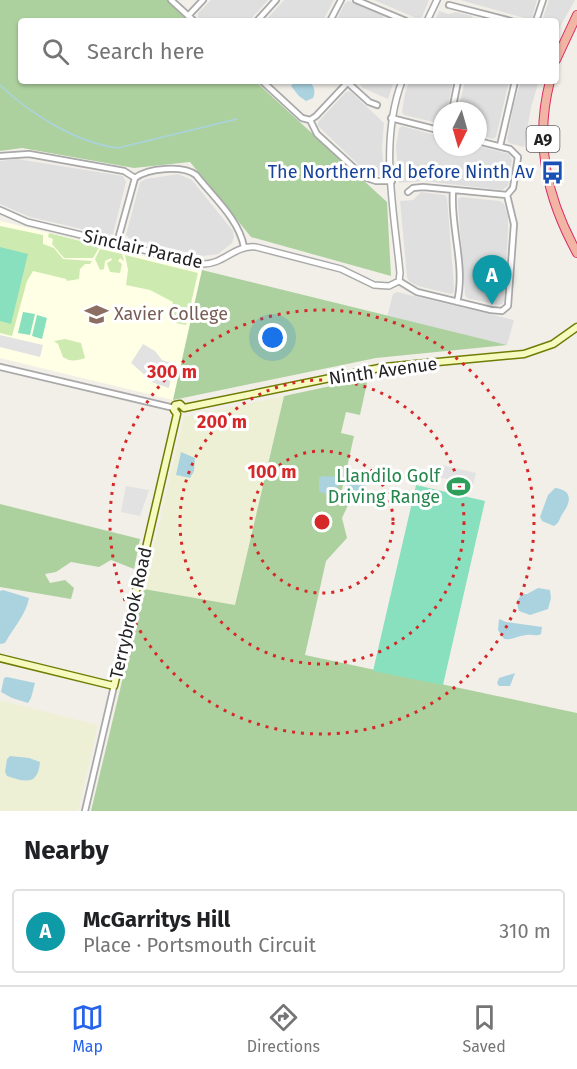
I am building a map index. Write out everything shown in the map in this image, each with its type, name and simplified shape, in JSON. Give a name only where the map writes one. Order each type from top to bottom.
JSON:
[{"type":"highway","points":[[559,54],[577,15]]},
{"type":"highway","name":"A9","points":[[550,84],[543,129],[544,161],[557,213],[577,254]]},
{"type":"main road","name":"Ninth Avenue","points":[[176,411],[179,404],[184,408],[384,368],[524,354],[553,344],[577,327]]},
{"type":"main road","name":"Terrybrook Road","points":[[114,686],[176,411]]},
{"type":"main road","points":[[0,658],[114,686]]},
{"type":"street","points":[[171,0],[190,18]]},
{"type":"street","points":[[188,16],[203,0]]},
{"type":"street","points":[[260,18],[276,0]]},
{"type":"street","points":[[331,18],[340,0]]},
{"type":"street","points":[[356,0],[399,18]]},
{"type":"street","points":[[428,18],[437,0]]},
{"type":"street","points":[[537,18],[543,0]]},
{"type":"street","points":[[449,5],[499,18]]},
{"type":"street","points":[[480,18],[482,14]]},
{"type":"street","points":[[265,84],[302,118],[310,120],[346,84]]},
{"type":"street","points":[[270,88],[273,84]]},
{"type":"street","points":[[350,84],[369,102],[376,105]]},
{"type":"street","points":[[399,281],[389,144],[392,118],[401,84]]},
{"type":"street","points":[[454,102],[457,84]]},
{"type":"street","points":[[500,146],[514,84]]},
{"type":"street","points":[[392,118],[433,129]]},
{"type":"street","points":[[310,120],[317,134],[364,177],[376,181],[392,181]]},
{"type":"street","points":[[487,143],[513,150],[518,157],[513,188],[507,195]]},
{"type":"street","points":[[0,156],[29,154],[124,171],[135,178]]},
{"type":"street","points":[[117,243],[135,178],[144,173],[183,169],[192,172],[236,225],[242,236],[244,247],[256,247],[341,269],[374,285],[389,286],[399,281]]},
{"type":"street","points":[[408,192],[413,188],[423,187],[507,195]]},
{"type":"street","points":[[453,191],[459,285],[457,302]]},
{"type":"street","points":[[399,281],[414,291],[500,311],[506,309],[509,304],[514,224],[507,195]]},
{"type":"street","name":"Sinclair Parade","points":[[0,210],[27,222],[208,264],[218,262],[244,247]]},
{"type":"street","points":[[0,367],[176,411]]},
{"type":"street","name":"Terrybrook Road","points":[[85,811],[114,686]]},
{"type":"shaded area","points":[[211,0],[268,0],[252,18],[199,18],[198,13]]},
{"type":"shaded area","points":[[284,0],[334,0],[325,18],[268,18]]},
{"type":"shaded area","points":[[374,0],[429,0],[422,17],[416,18]]},
{"type":"shaded area","points":[[460,0],[537,0],[532,18],[524,18]]},
{"type":"shaded area","points":[[549,0],[575,0],[559,29],[559,18],[543,18]]},
{"type":"shaded area","points":[[349,1],[383,18],[338,18],[345,3]]},
{"type":"shaded area","points":[[439,11],[449,14],[456,12],[472,18],[436,18]]},
{"type":"shaded area","points":[[360,84],[393,84],[388,99],[363,88]]},
{"type":"shaded area","points":[[408,84],[452,84],[449,102],[433,102],[433,122],[404,115],[402,112]]},
{"type":"shaded area","points":[[464,84],[508,84],[496,137],[493,139],[487,137],[487,102],[460,102]]},
{"type":"shaded area","points":[[520,84],[538,84],[531,107],[524,147],[509,143],[507,139]]},
{"type":"shaded area","points":[[350,91],[384,123],[382,148],[384,173],[381,176],[365,171],[318,126],[318,122],[346,92]]},
{"type":"shaded area","points":[[402,126],[433,135],[433,156],[487,156],[487,148],[509,154],[512,160],[508,186],[502,190],[423,181],[399,183],[396,147],[399,128]]},
{"type":"shaded area","points":[[17,159],[123,176],[126,182],[113,234],[107,235],[30,217],[0,204],[0,161]]},
{"type":"shaded area","points":[[178,174],[192,180],[233,231],[232,243],[218,254],[203,256],[129,238],[126,235],[140,182]]},
{"type":"shaded area","points":[[421,192],[445,195],[447,198],[454,286],[454,292],[451,294],[418,286],[410,282],[407,277],[400,201],[413,200]]},
{"type":"shaded area","points":[[461,197],[500,201],[504,204],[508,217],[508,231],[502,304],[467,298],[465,295],[458,205],[458,199]]},
{"type":"shaded area","name":"Xavier College","points":[[0,221],[202,270],[173,400],[0,358]]},
{"type":"shaded area","points":[[397,292],[514,320],[507,345],[387,317],[393,294]]},
{"type":"shaded area","points":[[0,335],[43,345],[40,357],[0,347]]},
{"type":"shaded area","points":[[143,344],[155,351],[162,360],[174,364],[169,388],[154,383],[131,363]]},
{"type":"shaded area","points":[[284,396],[235,605],[144,589],[184,417]]},
{"type":"shaded area","points":[[441,465],[476,473],[473,485],[438,477]]},
{"type":"shaded area","points":[[126,486],[149,490],[140,516],[121,512]]},
{"type":"shaded area","points":[[0,700],[98,725],[78,811],[0,811]]},
{"type":"green space","points":[[0,0],[167,0],[187,18],[18,18],[18,84],[258,84],[387,202],[391,276],[251,237],[190,162],[134,168],[22,148],[0,151]]},
{"type":"green space","points":[[0,226],[43,235],[43,244],[54,248],[63,259],[92,261],[80,269],[79,279],[67,281],[33,271],[27,281],[12,336],[0,333]]},
{"type":"green space","points":[[49,233],[100,246],[93,258],[64,258],[52,244],[53,239],[48,237]]},
{"type":"green space","points":[[0,247],[28,254],[11,324],[0,321]]},
{"type":"green space","points":[[100,249],[122,254],[124,261],[120,258],[118,261],[122,264],[120,273],[110,272],[107,263],[112,260],[111,258],[105,261],[104,269],[100,270],[95,259]]},
{"type":"green space","points":[[125,255],[198,273],[186,325],[171,322],[173,315],[170,311],[173,302],[150,290],[126,285],[128,270]]},
{"type":"green space","points":[[202,270],[507,345],[376,358],[173,400]]},
{"type":"green space","points":[[23,312],[35,314],[30,335],[18,333]]},
{"type":"green space","points":[[37,315],[47,318],[42,339],[32,336]]},
{"type":"green space","points":[[65,339],[81,343],[85,358],[68,360],[63,357],[58,344],[54,341]]},
{"type":"green space","points":[[368,378],[360,415],[346,412],[341,433],[354,436],[341,494],[350,501],[342,518],[347,538],[326,561],[305,655],[577,713],[577,811],[91,811],[144,589],[235,605],[284,396]]},
{"type":"green space","points":[[416,485],[485,501],[443,685],[373,671]]},
{"type":"green space","points":[[0,504],[140,539],[134,569],[111,560],[99,567],[71,562],[56,572],[45,574],[50,583],[65,580],[74,588],[71,599],[0,587]]},
{"type":"water","points":[[293,84],[312,84],[313,98],[306,101],[291,86]]},
{"type":"water","points":[[181,452],[195,458],[194,471],[190,478],[176,475]]},
{"type":"water","points":[[367,471],[365,488],[357,492],[350,492],[347,485],[349,479],[354,479],[356,473]]},
{"type":"water","points":[[322,476],[342,477],[334,495],[319,492],[319,479]]},
{"type":"water","points":[[555,488],[565,491],[569,501],[554,526],[542,521],[540,517],[548,495]]},
{"type":"water","points":[[538,588],[550,590],[551,598],[548,609],[530,615],[519,611],[520,596]]},
{"type":"water","points":[[0,591],[29,598],[19,621],[5,643],[0,644]]},
{"type":"water","points":[[499,619],[542,627],[541,634],[504,639],[498,630]]},
{"type":"water","points":[[515,673],[510,686],[499,686],[497,683],[499,678]]},
{"type":"water","points":[[4,678],[35,683],[28,703],[1,692]]},
{"type":"water","points":[[10,756],[40,762],[37,775],[25,781],[7,776],[5,772],[7,759]]},
{"type":"waterway","points":[[0,85],[25,106],[55,126],[86,140],[118,148],[237,119]]},
{"type":"place","name":"The Northern Rd before Ninth Av","points":[[552,172]]},
{"type":"place","name":"McGarritys Hill","points":[[492,305]]},
{"type":"place","name":"Xavier College","points":[[96,314]]},
{"type":"place","name":"Llandilo Golf Driving Range","points":[[458,486]]}]
